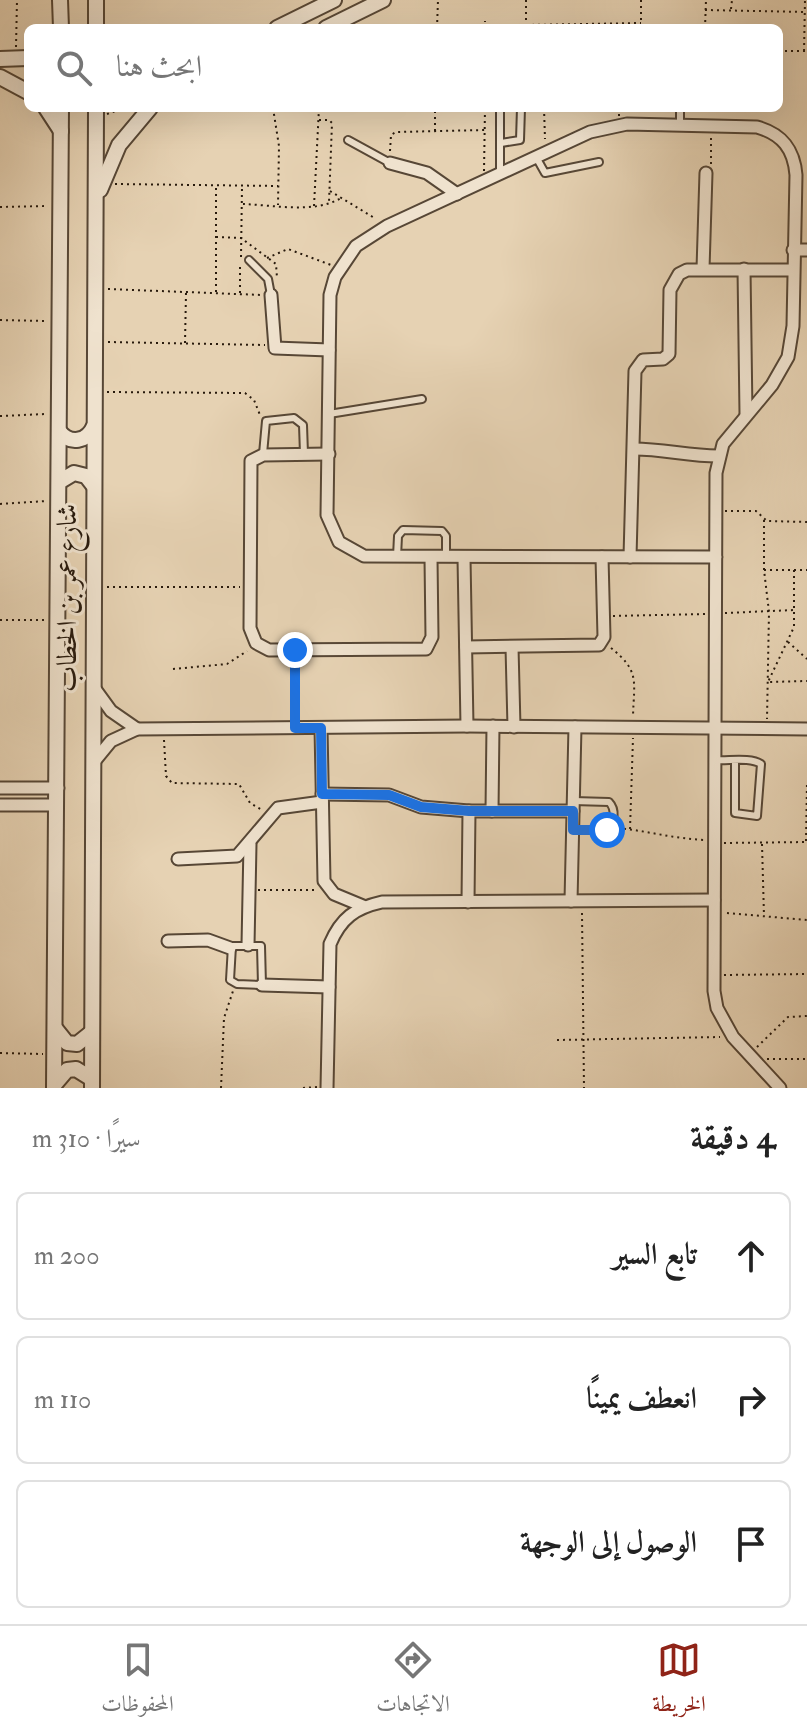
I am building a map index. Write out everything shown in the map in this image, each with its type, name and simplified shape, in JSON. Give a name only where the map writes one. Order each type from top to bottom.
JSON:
[{"type":"street","points":[[60,0],[61,24]]},
{"type":"street","points":[[96,0],[96,24]]},
{"type":"street","points":[[285,24],[334,0]]},
{"type":"street","points":[[334,24],[383,0]]},
{"type":"street","points":[[0,59],[22,59]]},
{"type":"street","points":[[22,59],[6,80],[24,90]]},
{"type":"street","points":[[48,112],[61,132]]},
{"type":"street","name":"شارع عمر بن الخطاب","points":[[54,1086],[61,112]]},
{"type":"street","points":[[96,214],[101,183],[119,145],[147,112]]},
{"type":"street","name":"شارع عمر بن الخطاب","points":[[92,1084],[96,113]]},
{"type":"street","points":[[716,557],[364,556],[339,542],[327,515],[330,295],[339,269],[356,246],[387,226],[608,127],[680,124],[757,127],[770,131],[790,149],[796,175],[793,326],[788,357],[772,385],[730,433],[718,456],[716,511],[716,557],[716,614],[714,975],[717,1008],[733,1037],[780,1088]]},
{"type":"street","points":[[390,163],[427,173],[457,194]]},
{"type":"street","points":[[703,269],[706,173]]},
{"type":"street","points":[[793,250],[807,250]]},
{"type":"street","points":[[630,557],[637,366],[643,360],[663,359],[669,354],[670,290],[679,274],[703,269],[793,270]]},
{"type":"street","points":[[744,269],[746,414]]},
{"type":"street","points":[[271,295],[272,346],[329,350]]},
{"type":"street","points":[[59,431],[67,439],[78,440],[88,435],[94,426]]},
{"type":"street","points":[[634,449],[671,449],[685,456],[718,456]]},
{"type":"street","points":[[329,454],[256,456],[249,468],[250,628],[256,643],[269,650],[426,649],[432,637],[431,558]]},
{"type":"street","points":[[59,482],[74,473],[86,476],[93,485]]},
{"type":"street","points":[[466,647],[595,646],[603,642],[602,557]]},
{"type":"street","points":[[464,558],[467,726]]},
{"type":"street","points":[[512,647],[514,727]]},
{"type":"street","points":[[92,685],[111,711],[137,729]]},
{"type":"street","points":[[492,811],[493,726]]},
{"type":"street","points":[[93,763],[111,741],[137,729],[633,726],[807,729]]},
{"type":"street","points":[[575,727],[573,830],[577,901]]},
{"type":"street","points":[[321,728],[324,881],[329,891],[363,906]]},
{"type":"street","points":[[0,788],[58,788]]},
{"type":"street","points":[[178,859],[229,859],[250,844],[271,813],[287,805],[322,798],[389,795],[421,807],[469,811],[573,806]]},
{"type":"street","points":[[0,805],[57,805]]},
{"type":"street","points":[[468,902],[469,811]]},
{"type":"street","points":[[248,945],[250,844]]},
{"type":"street","points":[[327,1088],[330,944],[348,915],[363,906],[382,902],[577,901],[714,906]]},
{"type":"street","points":[[168,941],[208,940],[230,948]]},
{"type":"street","points":[[262,985],[329,987]]},
{"type":"street","points":[[55,1028],[67,1043],[77,1044],[92,1032]]},
{"type":"street","points":[[54,1086],[67,1070],[76,1069],[92,1084]]},
{"type":"lane","points":[[500,112],[500,173]]},
{"type":"lane","points":[[501,143],[520,140],[521,112]]},
{"type":"lane","points":[[680,112],[680,124]]},
{"type":"lane","points":[[348,140],[390,163]]},
{"type":"lane","points":[[540,155],[545,173],[599,162]]},
{"type":"lane","points":[[249,260],[268,279],[271,295]]},
{"type":"lane","points":[[329,414],[422,399]]},
{"type":"lane","points":[[263,455],[264,425],[269,419],[302,421],[304,454]]},
{"type":"lane","points":[[397,557],[398,536],[403,530],[442,531],[446,536],[446,558]]},
{"type":"lane","points":[[715,760],[756,761],[761,764],[757,816],[735,813],[735,761]]},
{"type":"lane","points":[[573,806],[609,802],[613,808],[611,827],[573,830]]},
{"type":"lane","points":[[248,945],[262,948],[262,985],[237,984],[229,977],[230,948],[248,945]]},
{"type":"path","points":[[17,0],[22,59]]},
{"type":"path","points":[[437,24],[438,0]]},
{"type":"path","points":[[526,0],[526,24]]},
{"type":"path","points":[[634,24],[641,23],[641,0]]},
{"type":"path","points":[[705,24],[706,0]]},
{"type":"path","points":[[731,10],[732,0]]},
{"type":"path","points":[[783,51],[806,51],[805,0]]},
{"type":"path","points":[[705,10],[805,12]]},
{"type":"path","points":[[274,112],[279,146],[278,205]]},
{"type":"path","points":[[314,206],[319,112]]},
{"type":"path","points":[[435,112],[435,131]]},
{"type":"path","points":[[484,181],[485,112]]},
{"type":"path","points":[[540,155],[544,112]]},
{"type":"path","points":[[318,120],[332,123],[329,205]]},
{"type":"path","points":[[706,173],[712,159],[711,125]]},
{"type":"path","points":[[390,163],[393,132],[485,130]]},
{"type":"path","points":[[101,183],[278,186]]},
{"type":"path","points":[[216,185],[216,293]]},
{"type":"path","points":[[239,294],[243,185]]},
{"type":"path","points":[[329,190],[387,226]]},
{"type":"path","points":[[242,204],[314,206],[329,205],[341,198]]},
{"type":"path","points":[[0,207],[61,206]]},
{"type":"path","points":[[267,258],[288,249],[339,269]]},
{"type":"path","points":[[95,289],[271,295]]},
{"type":"path","points":[[185,344],[186,292]]},
{"type":"path","points":[[0,320],[59,321]]},
{"type":"path","points":[[95,342],[272,346]]},
{"type":"path","points":[[94,391],[245,393],[254,400],[264,425]]},
{"type":"path","points":[[0,416],[59,413]]},
{"type":"path","points":[[0,504],[59,501]]},
{"type":"path","points":[[716,511],[756,511],[764,520],[764,570],[769,612],[767,728]]},
{"type":"path","points":[[764,520],[807,522]]},
{"type":"path","points":[[764,570],[807,570]]},
{"type":"path","points":[[768,682],[794,627],[794,570]]},
{"type":"path","points":[[93,587],[249,587]]},
{"type":"path","points":[[604,617],[794,610]]},
{"type":"path","points":[[0,620],[58,621]]},
{"type":"path","points":[[603,642],[632,668],[630,829]]},
{"type":"path","points":[[787,642],[807,659]]},
{"type":"path","points":[[173,669],[227,664],[256,643]]},
{"type":"path","points":[[295,650],[295,728]]},
{"type":"path","points":[[768,682],[807,681]]},
{"type":"path","points":[[163,729],[166,776],[172,783],[239,784],[254,807],[271,813]]},
{"type":"path","points":[[611,827],[657,832],[674,839],[806,842],[807,782]]},
{"type":"path","points":[[762,843],[764,916]]},
{"type":"path","points":[[249,890],[329,891]]},
{"type":"path","points":[[577,901],[584,1088]]},
{"type":"path","points":[[714,906],[764,916],[807,920]]},
{"type":"path","points":[[714,975],[807,974]]},
{"type":"path","points":[[221,1088],[224,1018],[237,984]]},
{"type":"path","points":[[752,1057],[785,1019],[807,1016]]},
{"type":"path","points":[[557,1040],[733,1037]]},
{"type":"path","points":[[0,1053],[56,1054]]},
{"type":"path","points":[[752,1057],[807,1059]]},
{"type":"path","points":[[303,1088],[327,1088]]},
{"type":"route","points":[[295,650],[295,728],[321,728],[322,794],[389,795],[421,807],[469,811],[573,811],[573,830],[607,830]]}]
